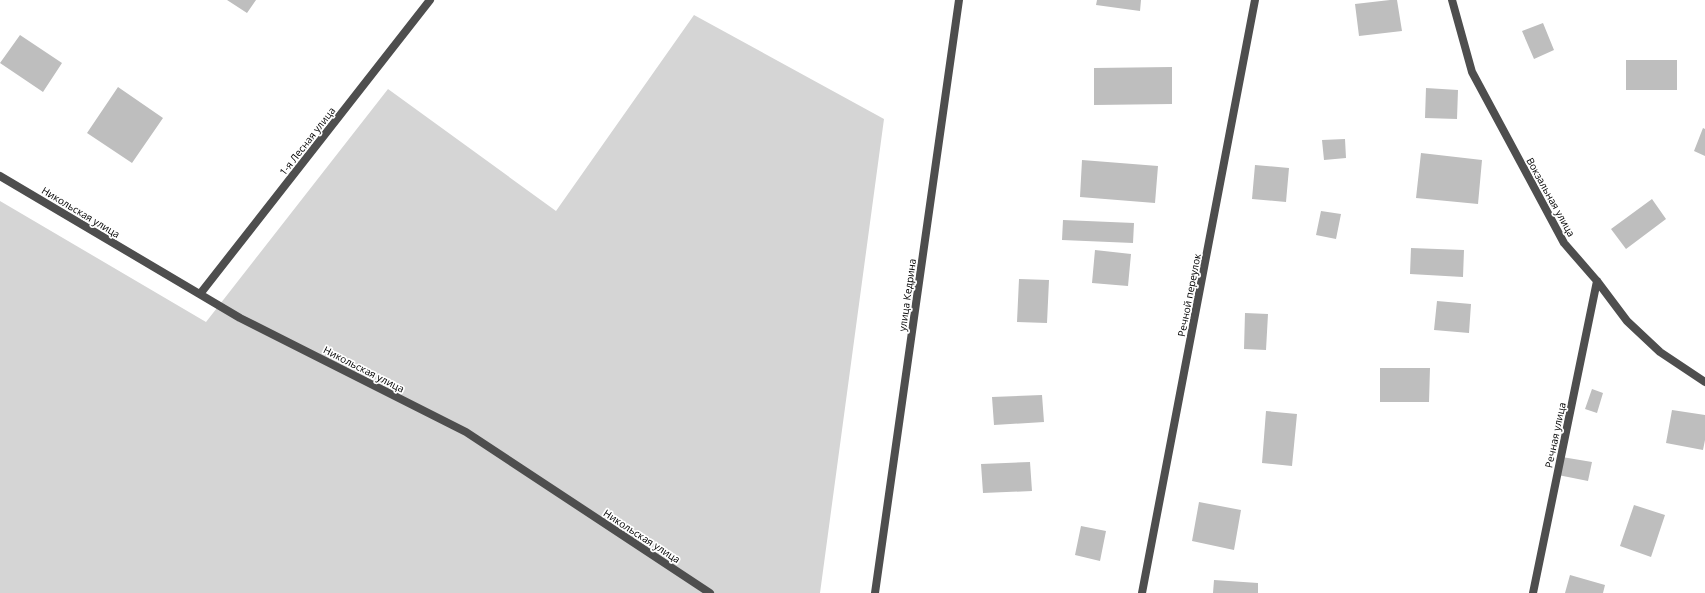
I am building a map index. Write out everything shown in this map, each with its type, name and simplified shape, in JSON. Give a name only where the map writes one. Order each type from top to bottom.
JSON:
[{"type":"street","name":"1-я Лесная улица","points":[[200,294],[430,0]]},
{"type":"street","name":"улица Кедрина","points":[[875,593],[959,0]]},
{"type":"street","name":"Речной переулок","points":[[1142,593],[1256,0]]},
{"type":"street","name":"Вокзальная улица","points":[[1452,0],[1472,72],[1564,243],[1597,281],[1627,321],[1660,352],[1705,382]]},
{"type":"street","name":"Никольская улица","points":[[0,176],[240,318],[466,432],[710,593]]},
{"type":"street","name":"Речная улица","points":[[1533,593],[1597,281]]},
{"type":"shaded area","points":[[694,15],[884,119],[820,593],[0,593],[0,201],[206,322],[388,89],[556,211]]},
{"type":"building","points":[[227,0],[256,0],[247,13]]},
{"type":"building","points":[[1097,0],[1141,0],[1140,11],[1096,5]]},
{"type":"building","points":[[1397,0],[1402,31],[1359,36],[1355,4]]},
{"type":"building","points":[[1543,23],[1554,50],[1534,59],[1522,31]]},
{"type":"building","points":[[20,35],[62,63],[43,92],[0,63]]},
{"type":"building","points":[[1626,60],[1677,60],[1677,90],[1626,90]]},
{"type":"building","points":[[1172,67],[1172,104],[1094,105],[1094,68]]},
{"type":"building","points":[[118,87],[163,118],[132,163],[87,133]]},
{"type":"building","points":[[1426,88],[1458,90],[1457,119],[1425,118]]},
{"type":"building","points":[[1703,128],[1705,129],[1705,156],[1694,151]]},
{"type":"building","points":[[1345,139],[1346,158],[1324,160],[1322,140]]},
{"type":"building","points":[[1421,153],[1482,160],[1478,204],[1416,198]]},
{"type":"building","points":[[1082,160],[1158,166],[1155,203],[1080,197]]},
{"type":"building","points":[[1255,165],[1289,168],[1286,202],[1252,199]]},
{"type":"building","points":[[1652,199],[1666,219],[1626,249],[1611,229]]},
{"type":"building","points":[[1321,211],[1341,214],[1336,239],[1316,235]]},
{"type":"building","points":[[1063,220],[1134,223],[1133,243],[1062,240]]},
{"type":"building","points":[[1411,248],[1464,250],[1463,277],[1410,274]]},
{"type":"building","points":[[1095,250],[1131,254],[1128,286],[1092,283]]},
{"type":"building","points":[[1019,279],[1049,280],[1047,323],[1017,322]]},
{"type":"building","points":[[1437,301],[1471,304],[1469,333],[1434,330]]},
{"type":"building","points":[[1245,313],[1268,314],[1266,350],[1244,349]]},
{"type":"building","points":[[1380,368],[1430,368],[1429,402],[1380,402]]},
{"type":"building","points":[[1592,389],[1603,393],[1597,413],[1585,409]]},
{"type":"building","points":[[1042,395],[1044,422],[994,425],[992,397]]},
{"type":"building","points":[[1672,410],[1705,415],[1705,440],[1703,450],[1666,443]]},
{"type":"building","points":[[1266,411],[1297,414],[1292,466],[1262,463]]},
{"type":"building","points":[[1562,457],[1592,462],[1588,481],[1558,475]]},
{"type":"building","points":[[1030,462],[1032,491],[983,493],[981,464]]},
{"type":"building","points":[[1199,502],[1241,510],[1234,550],[1192,541]]},
{"type":"building","points":[[1634,505],[1665,515],[1651,557],[1620,546]]},
{"type":"building","points":[[1081,526],[1106,531],[1100,561],[1075,555]]},
{"type":"building","points":[[1570,575],[1605,585],[1603,593],[1565,593]]},
{"type":"building","points":[[1214,580],[1258,583],[1258,593],[1213,593]]}]
